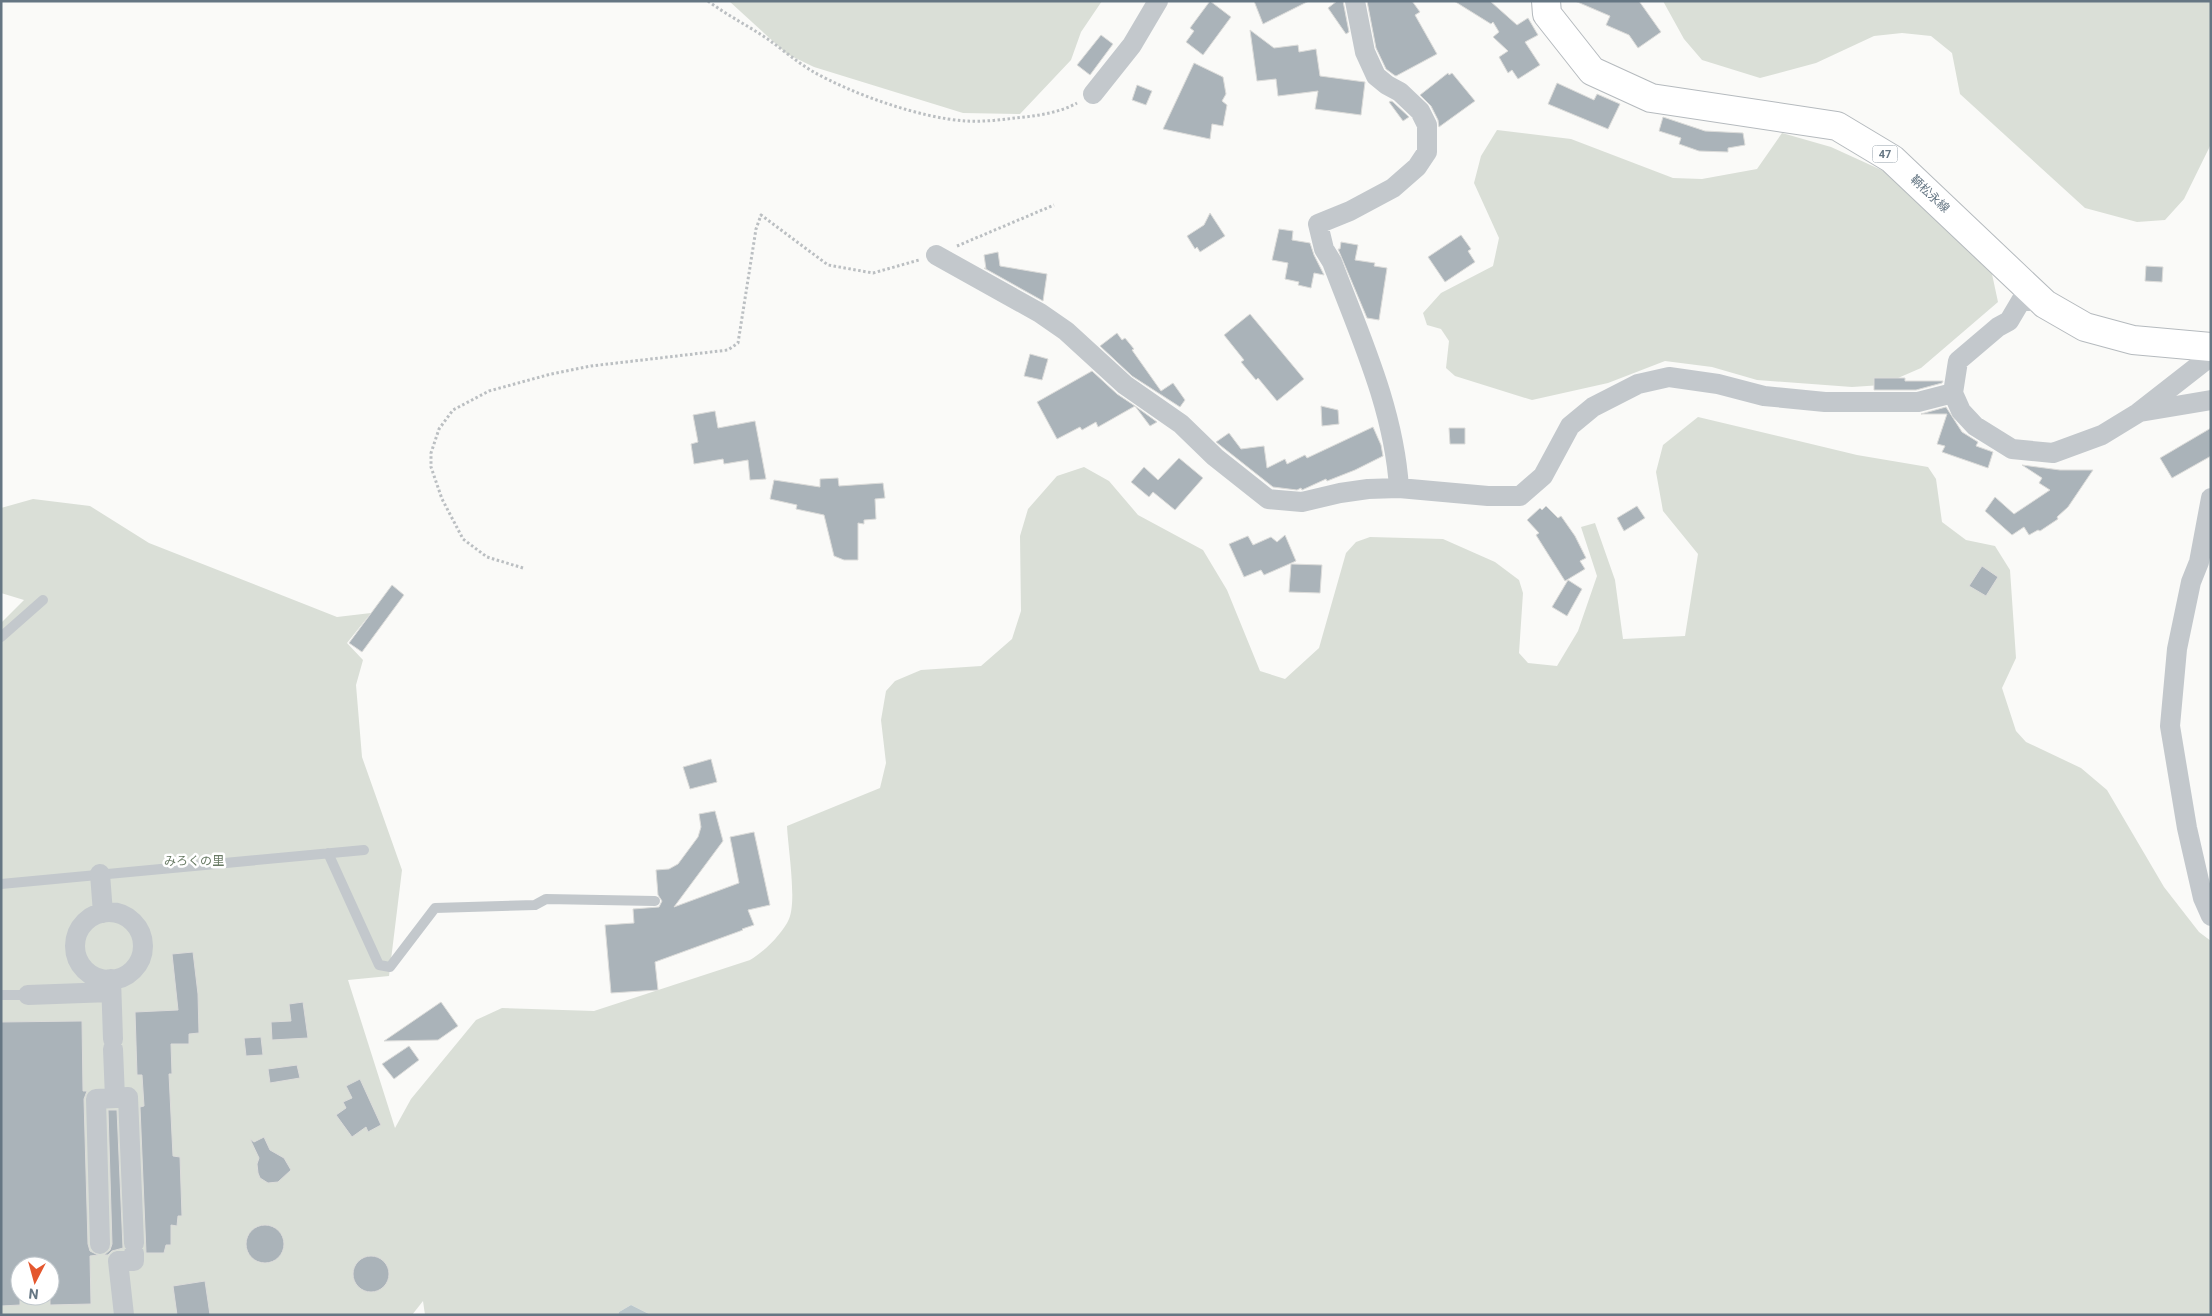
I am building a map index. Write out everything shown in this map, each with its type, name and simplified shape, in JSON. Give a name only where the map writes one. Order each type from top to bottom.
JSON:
[{"type":"main road","name":"鞆松永線","points":[[1546,1],[1547,14],[1592,71],[1651,98],[1837,126],[1892,158],[2045,304],[2085,327],[2132,340],[2211,346]]},
{"type":"street","points":[[1093,94],[1132,45],[1158,1]]},
{"type":"street","points":[[1355,1],[1365,52],[1376,76],[1400,92],[1420,111],[1427,125],[1427,152],[1417,167],[1393,188],[1350,211],[1318,224],[1324,249],[1332,262],[1385,405],[1398,468],[1399,488]]},
{"type":"street","points":[[936,256],[1040,313],[1066,331],[1125,385],[1181,424],[1215,457],[1268,499],[1302,502],[1359,490],[1399,488],[1488,496],[1520,496],[1543,476],[1570,426],[1593,407],[1638,384],[1669,377],[1724,385],[1764,396],[1825,402],[1918,402],[1953,393]]},
{"type":"street","points":[[2045,304],[2022,299],[2009,321],[1998,326],[1958,361],[1953,393],[1962,411],[1975,426],[2012,449],[2053,453],[2102,435],[2138,413],[2211,356]]},
{"type":"street","points":[[2138,413],[2211,400]]},
{"type":"street","points":[[2211,498],[2199,562],[2190,582],[2177,648],[2170,726],[2187,828],[2203,898],[2211,916]]},
{"type":"street","points":[[100,874],[103,913]]},
{"type":"street","points":[[28,994],[111,986],[135,968],[140,959],[143,942],[138,927],[130,919],[110,912],[88,919],[80,927],[75,949],[78,960],[84,969],[111,986]]},
{"type":"street","points":[[111,986],[115,1098]]},
{"type":"street","points":[[117,1251],[128,1097],[96,1099],[124,1315]]},
{"type":"lane","points":[[1,637],[43,600]]},
{"type":"lane","points":[[1,884],[364,850]]},
{"type":"lane","points":[[328,853],[379,965],[390,967],[435,908],[535,905],[546,899],[655,900]]},
{"type":"lane","points":[[1,995],[28,994]]},
{"type":"path","points":[[708,1],[733,20],[767,39],[812,71],[855,91],[914,112],[966,121],[1002,120],[1040,115],[1070,107],[1093,94]]},
{"type":"path","points":[[522,568],[487,557],[463,539],[442,500],[431,468],[431,453],[439,429],[453,410],[488,391],[552,374],[591,366],[728,350],[738,343],[756,229],[762,215],[828,265],[873,273],[936,256],[1054,205]]},
{"type":"green space","points":[[729,1],[1102,1],[1081,32],[1071,60],[1020,114],[963,113],[814,67],[787,54]]},
{"type":"green space","points":[[1663,1],[2211,1],[2211,144],[2184,199],[2165,220],[2137,222],[2085,208],[1960,94],[1952,53],[1931,36],[1902,33],[1874,36],[1816,63],[1760,78],[1702,60],[1684,39]]},
{"type":"green space","points":[[1497,130],[1571,139],[1673,178],[1702,179],[1757,169],[1782,133],[1831,147],[1888,173],[1989,260],[1998,302],[1921,368],[1882,385],[1852,387],[1757,380],[1712,367],[1665,361],[1608,383],[1532,400],[1455,376],[1446,368],[1449,341],[1441,329],[1427,325],[1423,313],[1441,293],[1493,266],[1499,238],[1474,183],[1481,156]]},
{"type":"green space","name":"みろくの里","points":[[1698,417],[1857,455],[1928,467],[1936,479],[1942,522],[1966,540],[1995,546],[2010,570],[2016,658],[2002,688],[2016,731],[2026,742],[2081,768],[2107,790],[2164,887],[2199,932],[2211,941],[2211,1315],[651,1315],[631,1305],[619,1312],[618,1315],[425,1315],[423,1301],[412,1315],[1,1315],[1,623],[24,600],[1,593],[1,508],[33,499],[90,506],[149,543],[337,617],[371,613],[347,643],[363,660],[356,685],[362,757],[402,870],[389,976],[348,980],[395,1128],[411,1099],[476,1020],[502,1008],[594,1011],[750,960],[761,953],[782,930],[789,919],[791,911],[792,887],[787,826],[880,788],[886,763],[881,720],[886,691],[895,681],[921,670],[981,666],[1012,639],[1021,611],[1020,536],[1028,509],[1057,476],[1084,467],[1109,481],[1138,515],[1203,550],[1227,590],[1260,671],[1285,679],[1319,648],[1346,553],[1356,542],[1370,537],[1443,539],[1495,562],[1519,580],[1523,593],[1519,653],[1528,663],[1557,666],[1578,631],[1597,576],[1581,527],[1595,523],[1615,580],[1623,639],[1685,636],[1698,554],[1663,511],[1656,472],[1663,445]]},
{"type":"shaded area","points":[[631,1305],[651,1315],[618,1315],[619,1312]]},
{"type":"building","points":[[1210,1],[1231,17],[1203,55],[1186,42],[1194,31],[1190,28]]},
{"type":"building","points":[[1254,1],[1309,1],[1263,24]]},
{"type":"building","points":[[1337,1],[1343,1],[1349,32],[1346,34],[1328,8]]},
{"type":"building","points":[[1367,1],[1412,1],[1420,12],[1415,15],[1437,54],[1396,76],[1386,69],[1376,48]]},
{"type":"building","points":[[1454,1],[1490,1],[1517,25],[1528,18],[1538,35],[1525,42],[1540,65],[1518,79],[1512,70],[1508,73],[1499,57],[1508,51],[1493,37],[1499,32],[1493,22],[1491,24]]},
{"type":"building","points":[[1575,1],[1639,1],[1661,32],[1638,48],[1629,35],[1606,25],[1610,16]]},
{"type":"building","points":[[1250,30],[1274,48],[1298,45],[1299,52],[1316,49],[1320,76],[1365,82],[1361,115],[1315,109],[1318,91],[1278,96],[1276,79],[1257,81]]},
{"type":"building","points":[[1101,35],[1113,44],[1090,75],[1077,65]]},
{"type":"building","points":[[1194,63],[1223,77],[1226,94],[1222,101],[1227,105],[1223,126],[1212,124],[1210,139],[1163,129]]},
{"type":"building","points":[[1448,73],[1449,75],[1452,73],[1475,101],[1439,127],[1438,120],[1431,106],[1420,95]]},
{"type":"building","points":[[1557,83],[1594,100],[1597,94],[1620,104],[1608,129],[1548,104]]},
{"type":"building","points":[[1137,85],[1152,91],[1146,105],[1132,100]]},
{"type":"building","points":[[1391,101],[1409,117],[1403,121],[1389,102]]},
{"type":"building","points":[[1663,117],[1705,131],[1743,133],[1745,145],[1728,148],[1728,152],[1699,151],[1679,144],[1681,138],[1659,131]]},
{"type":"building","points":[[1210,213],[1225,236],[1200,252],[1197,247],[1195,249],[1187,236],[1204,225]]},
{"type":"building","points":[[1279,229],[1293,231],[1292,240],[1310,243],[1324,275],[1314,273],[1311,288],[1298,285],[1299,282],[1285,279],[1288,263],[1272,260]]},
{"type":"building","points":[[1461,235],[1471,249],[1468,251],[1475,262],[1445,282],[1428,257]]},
{"type":"building","points":[[1341,242],[1358,245],[1355,260],[1375,263],[1374,266],[1387,268],[1379,320],[1367,318],[1338,249],[1340,249]]},
{"type":"building","points":[[998,252],[1000,266],[1047,274],[1043,301],[984,268],[986,269],[984,255]]},
{"type":"building","points":[[2146,266],[2163,267],[2162,282],[2145,281]]},
{"type":"building","points":[[1250,314],[1304,379],[1277,401],[1258,378],[1256,380],[1241,362],[1244,360],[1224,335]]},
{"type":"building","points":[[1117,333],[1122,340],[1125,338],[1134,349],[1132,350],[1161,391],[1173,383],[1185,400],[1180,407],[1132,376],[1100,346]]},
{"type":"building","points":[[1030,354],[1048,359],[1042,380],[1024,376]]},
{"type":"building","points":[[1092,371],[1117,394],[1135,406],[1098,427],[1096,422],[1082,430],[1080,427],[1057,439],[1037,402]]},
{"type":"building","points":[[1874,378],[1905,378],[1905,381],[1943,381],[1942,383],[1916,390],[1874,390]]},
{"type":"building","points":[[1135,406],[1157,422],[1150,426]]},
{"type":"building","points":[[1321,406],[1338,410],[1339,424],[1322,426]]},
{"type":"building","points":[[1946,407],[1962,432],[1978,442],[1976,446],[1993,452],[1988,468],[1942,452],[1945,446],[1937,444],[1947,414],[1921,414]]},
{"type":"building","points":[[715,411],[718,428],[755,421],[766,479],[750,480],[748,460],[724,464],[723,459],[694,464],[691,444],[698,442],[693,415]]},
{"type":"building","points":[[1373,427],[1381,445],[1383,456],[1355,470],[1327,481],[1326,479],[1302,490],[1301,488],[1297,490],[1273,487],[1216,442],[1229,433],[1241,449],[1264,446],[1267,468],[1285,459],[1287,464],[1305,455],[1307,458]]},
{"type":"building","points":[[1449,428],[1465,428],[1465,444],[1450,444]]},
{"type":"building","points":[[2211,428],[2211,456],[2172,478],[2160,458]]},
{"type":"building","points":[[1179,458],[1203,478],[1175,510],[1153,492],[1149,497],[1131,482],[1144,467],[1158,480]]},
{"type":"building","points":[[2022,465],[2060,470],[2093,470],[2068,507],[2057,517],[2058,519],[2040,531],[2038,530],[2029,535],[2024,527],[2012,535],[1985,511],[1995,497],[2014,514],[2050,490],[2039,483],[2042,478]]},
{"type":"building","points":[[838,478],[839,486],[883,483],[885,498],[875,499],[876,519],[864,520],[864,524],[858,523],[858,560],[844,560],[834,556],[824,515],[796,509],[797,505],[770,499],[774,480],[820,487],[820,479]]},
{"type":"building","points":[[1546,506],[1558,518],[1561,516],[1575,536],[1586,558],[1580,561],[1585,569],[1565,581],[1536,535],[1539,533],[1527,520],[1540,508],[1542,510]]},
{"type":"building","points":[[1637,506],[1645,518],[1624,531],[1617,518]]},
{"type":"building","points":[[1285,535],[1296,561],[1264,575],[1261,570],[1244,577],[1229,544],[1248,536],[1253,545],[1271,537],[1277,542]]},
{"type":"building","points":[[1291,564],[1322,565],[1320,593],[1289,592]]},
{"type":"building","points":[[1982,566],[1998,577],[1986,596],[1969,586]]},
{"type":"building","points":[[1568,580],[1582,589],[1567,616],[1552,607]]},
{"type":"building","points":[[392,585],[404,595],[362,652],[349,643]]},
{"type":"building","points":[[711,759],[717,782],[690,789],[683,767]]},
{"type":"building","points":[[715,811],[723,841],[674,907],[739,883],[730,837],[754,832],[770,905],[748,910],[754,925],[655,962],[658,990],[611,993],[605,925],[634,923],[633,909],[659,907],[662,901],[658,895],[656,870],[669,869],[678,864],[698,837],[701,827],[699,814]]},
{"type":"building","points":[[193,952],[198,994],[199,1033],[189,1034],[189,1044],[171,1044],[172,1074],[169,1074],[173,1156],[180,1157],[182,1216],[178,1216],[177,1226],[171,1225],[171,1245],[166,1245],[164,1253],[146,1253],[140,1107],[144,1106],[142,1075],[137,1075],[135,1012],[178,1010],[172,954]]},
{"type":"building","points":[[303,1002],[308,1038],[272,1040],[271,1022],[291,1021],[289,1004]]},
{"type":"building","points":[[441,1002],[458,1026],[438,1040],[384,1041]]},
{"type":"building","points":[[82,1021],[83,1091],[87,1091],[84,1099],[88,1244],[90,1251],[98,1255],[90,1256],[91,1304],[60,1305],[60,1256],[10,1256],[10,1306],[1,1306],[1,1022]]},
{"type":"building","points":[[261,1037],[263,1055],[246,1056],[244,1038]]},
{"type":"building","points":[[409,1046],[419,1060],[394,1079],[382,1064]]},
{"type":"building","points":[[297,1065],[300,1078],[270,1083],[268,1069]]},
{"type":"building","points":[[360,1079],[381,1125],[368,1132],[366,1127],[352,1137],[336,1115],[346,1108],[343,1102],[352,1098],[346,1086]]},
{"type":"building","points":[[108,1110],[117,1110],[123,1248],[104,1255],[110,1250],[112,1244]]},
{"type":"building","points":[[264,1137],[270,1150],[284,1158],[291,1170],[278,1182],[268,1183],[260,1178],[258,1173],[257,1164],[259,1158],[250,1139],[254,1142]]},
{"type":"building","points":[[265,1225],[272,1226],[278,1231],[283,1237],[283,1251],[278,1257],[272,1262],[265,1263],[258,1262],[252,1257],[247,1251],[246,1244],[247,1237],[252,1231],[258,1226]]},
{"type":"building","points":[[371,1256],[378,1257],[384,1261],[388,1267],[388,1281],[384,1287],[378,1291],[371,1292],[364,1291],[358,1287],[354,1281],[353,1274],[354,1267],[358,1261],[364,1257]]},
{"type":"building","points":[[205,1281],[210,1315],[177,1315],[173,1286]]}]
